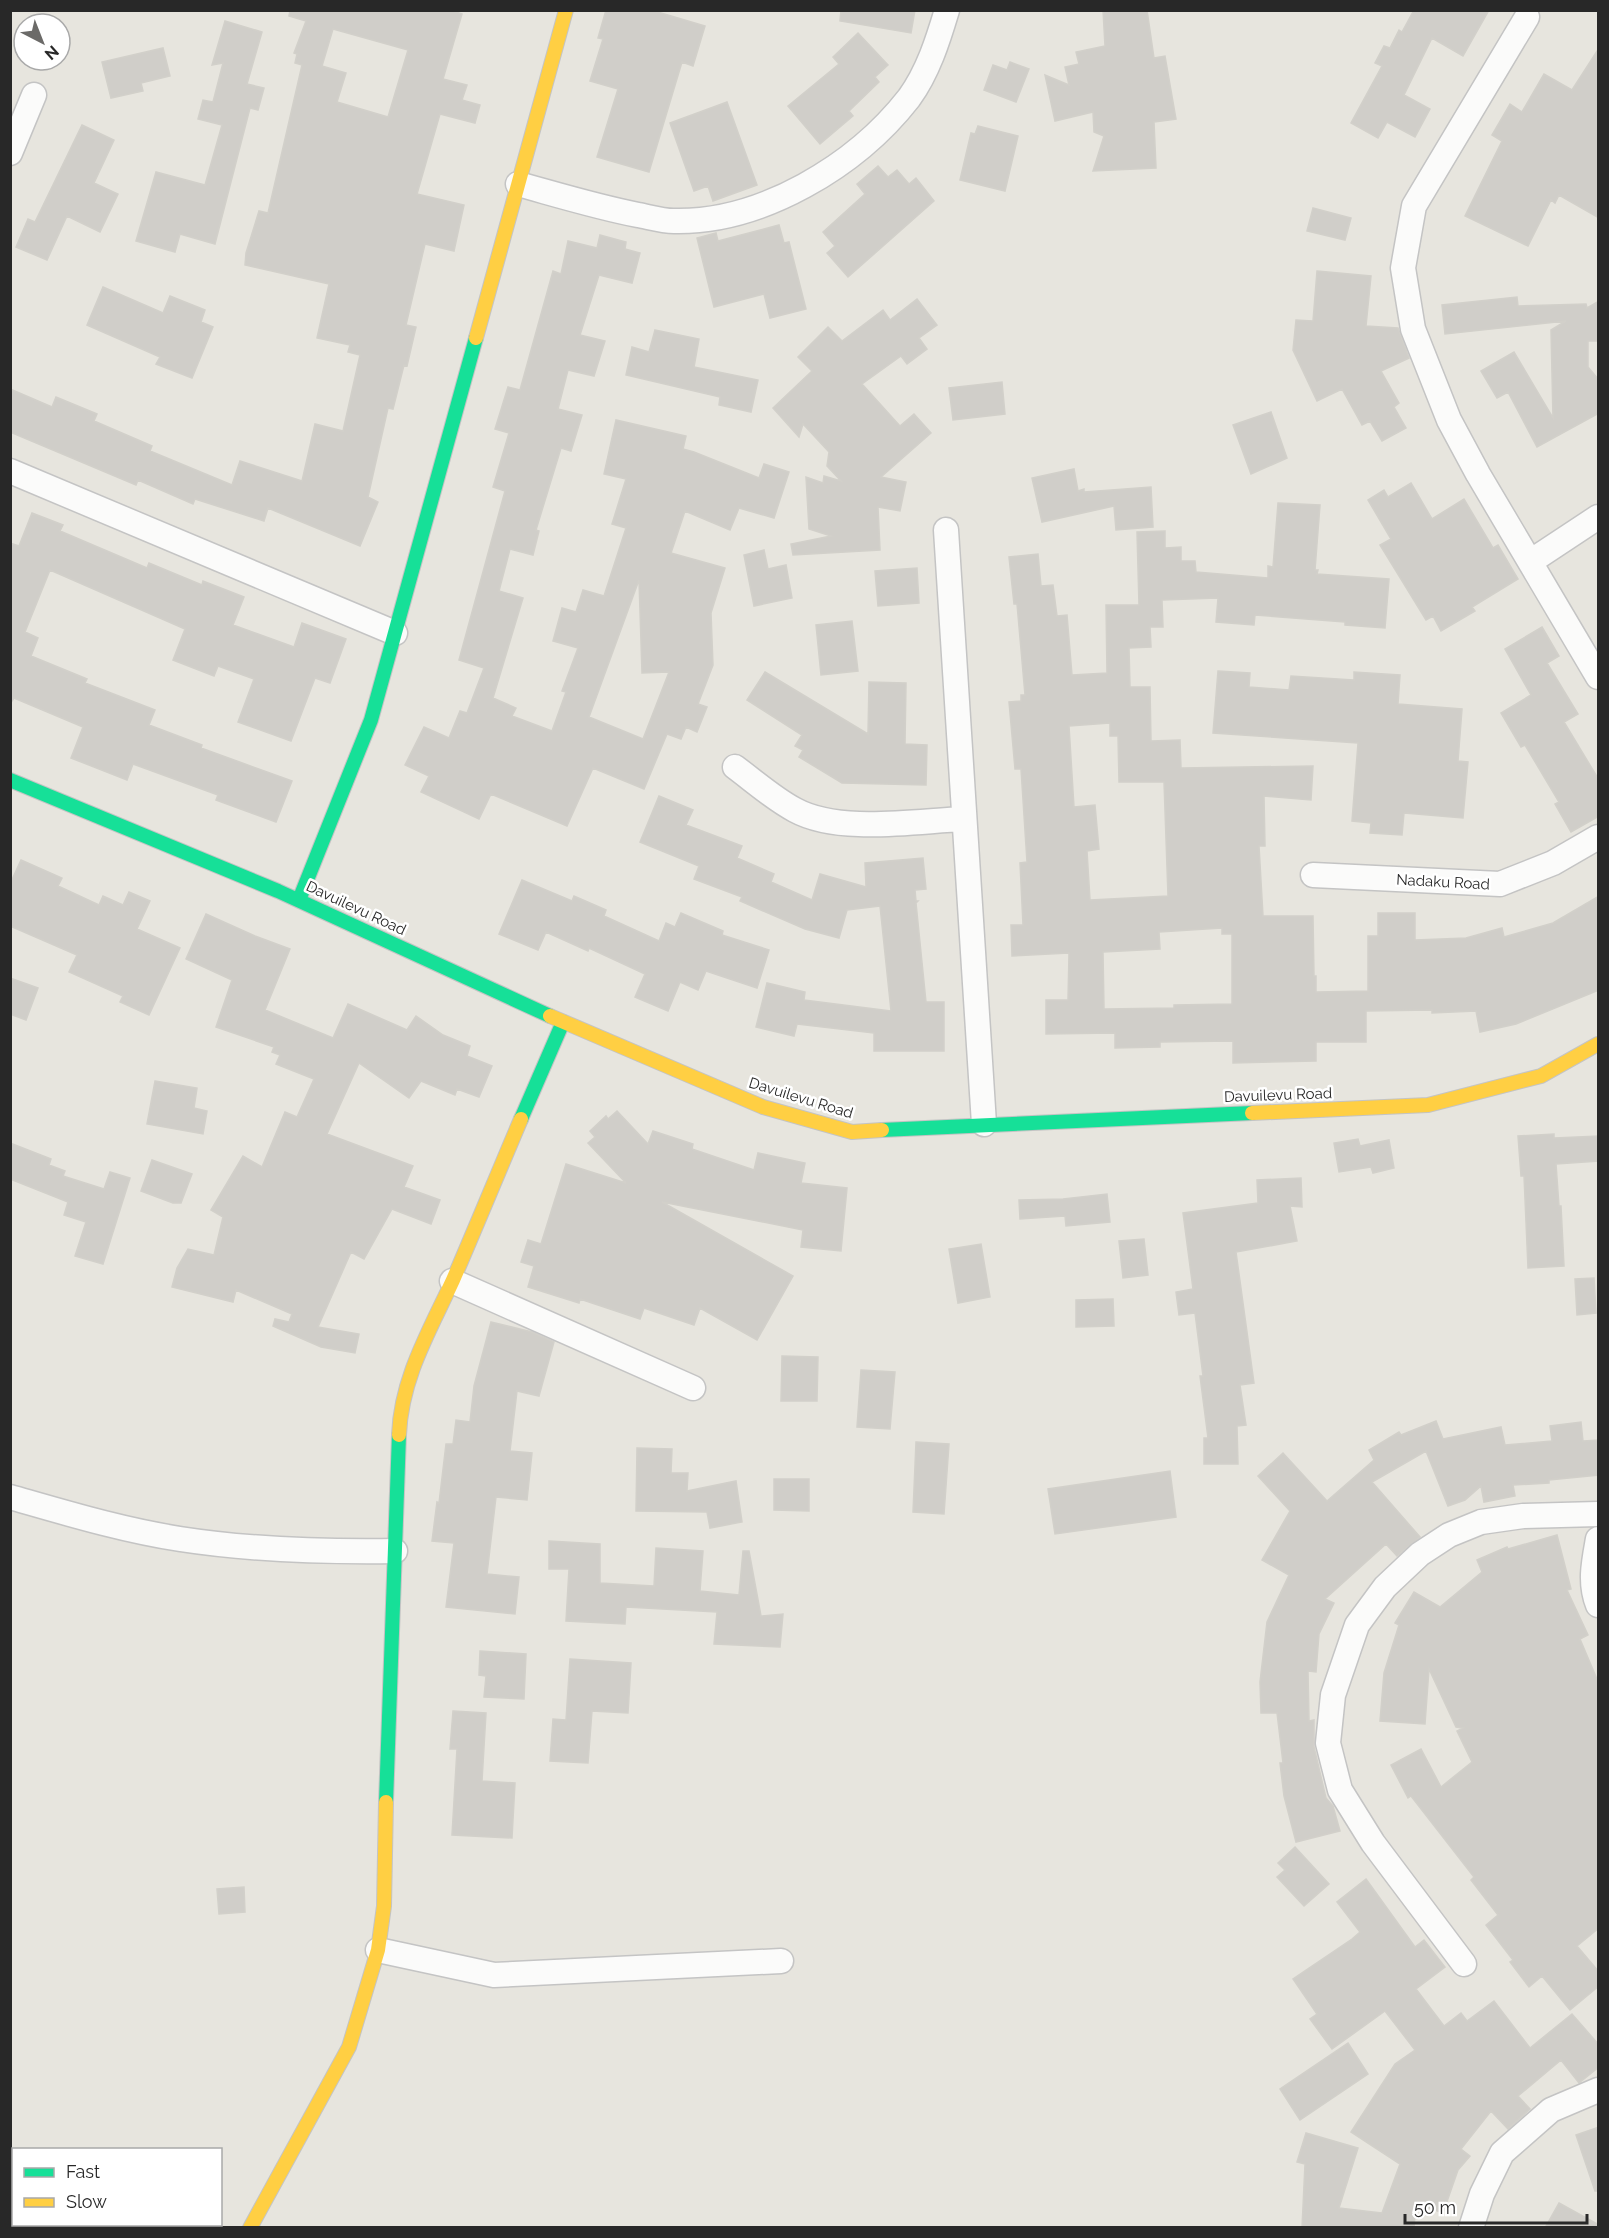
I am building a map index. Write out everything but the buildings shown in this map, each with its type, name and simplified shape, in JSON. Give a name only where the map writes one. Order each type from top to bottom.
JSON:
[{"type":"street","points":[[299,900],[371,720],[566,10]]},
{"type":"street","points":[[518,184],[600,207],[673,221],[730,216],[775,200],[841,163],[881,130],[910,96],[934,52],[947,10]]},
{"type":"street","points":[[1527,17],[1414,206],[1403,268],[1413,329],[1449,420],[1478,474],[1599,677]]},
{"type":"street","points":[[10,153],[34,95]]},
{"type":"street","points":[[10,471],[395,633]]},
{"type":"street","points":[[1530,562],[1599,517]]},
{"type":"street","points":[[946,530],[984,1124]]},
{"type":"street","points":[[735,767],[796,810],[828,822],[882,823],[964,819]]},
{"type":"street","name":"Davuilevu Road","points":[[10,780],[299,900],[563,1022],[763,1107],[852,1132],[984,1124],[1428,1105],[1540,1076],[1599,1044]]},
{"type":"street","name":"Nadaku Road","points":[[1313,875],[1500,884],[1553,863],[1599,837]]},
{"type":"street","points":[[250,2228],[349,2048],[378,1950],[384,1906],[400,1416],[415,1359],[453,1281],[563,1022]]},
{"type":"street","points":[[453,1281],[693,1388]]},
{"type":"street","points":[[10,1497],[70,1515],[178,1539],[286,1550],[395,1551]]},
{"type":"street","points":[[1464,1964],[1372,1843],[1340,1790],[1328,1743],[1333,1695],[1357,1625],[1385,1587],[1420,1554],[1449,1535],[1481,1522],[1523,1516],[1599,1514]]},
{"type":"street","points":[[1599,1539],[1592,1568],[1599,1605]]},
{"type":"street","points":[[378,1950],[494,1975],[781,1961]]},
{"type":"street","points":[[1471,2228],[1482,2194],[1503,2153],[1551,2110],[1599,2090]]},
{"type":"traffic: fast","points":[[299,900],[371,720],[476,338]]},
{"type":"traffic: fast","points":[[10,780],[278,891],[550,1016]]},
{"type":"traffic: fast","points":[[521,1119],[563,1022]]},
{"type":"traffic: fast","points":[[882,1130],[1252,1113]]},
{"type":"traffic: fast","points":[[386,1802],[399,1435]]},
{"type":"traffic: slow","points":[[476,338],[566,10]]},
{"type":"traffic: slow","points":[[550,1016],[763,1107],[852,1132],[882,1130]]},
{"type":"traffic: slow","points":[[1252,1113],[1428,1105],[1541,1076],[1598,1044]]},
{"type":"traffic: slow","points":[[399,1435],[405,1394],[418,1355],[453,1280],[521,1119]]},
{"type":"traffic: slow","points":[[250,2228],[349,2047],[378,1950],[384,1906],[386,1802]]}]
